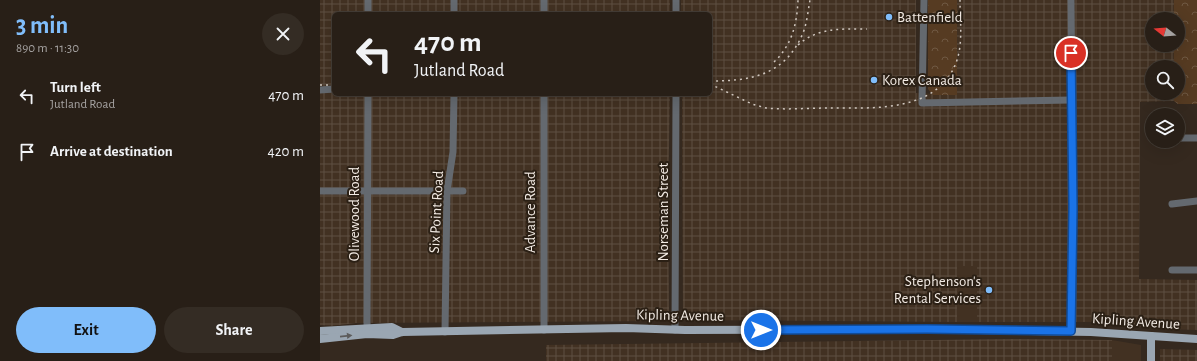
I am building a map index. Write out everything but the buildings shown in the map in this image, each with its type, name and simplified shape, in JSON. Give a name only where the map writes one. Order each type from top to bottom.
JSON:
[{"type":"main road","name":"Kipling Avenue","points":[[320,331],[367,331],[393,335],[402,332],[626,328],[675,330],[927,329],[1071,331],[1197,339]]},
{"type":"main road","name":"Kipling Avenue","points":[[322,340],[367,331]]},
{"type":"main road","points":[[1151,336],[1151,361]]},
{"type":"street","points":[[368,0],[368,12]]},
{"type":"street","points":[[454,0],[454,12]]},
{"type":"street","points":[[544,0],[544,12]]},
{"type":"street","points":[[676,0],[676,12]]},
{"type":"street","points":[[924,0],[922,103],[1071,100]]},
{"type":"street","points":[[1071,0],[1073,208],[1071,331]]},
{"type":"street","points":[[320,90],[332,89]]},
{"type":"street","name":"Olivewood Road","points":[[367,331],[366,191],[368,96]]},
{"type":"street","name":"Six Point Road","points":[[445,332],[447,192],[453,152],[454,96]]},
{"type":"street","name":"Advance Road","points":[[544,96],[544,330]]},
{"type":"street","name":"Norseman Street","points":[[675,330],[676,96]]},
{"type":"street","points":[[1185,138],[1197,138]]},
{"type":"street","points":[[320,191],[463,191]]},
{"type":"street","points":[[1172,204],[1184,201],[1197,201]]},
{"type":"street","points":[[1172,270],[1197,270]]},
{"type":"shaded area","points":[[320,0],[670,0],[670,12],[332,12],[332,96],[670,96],[668,197],[669,311],[667,321],[356,323],[331,326],[320,325]]},
{"type":"shaded area","points":[[681,0],[916,0],[916,93],[957,95],[957,0],[1174,0],[1174,12],[1145,12],[1145,52],[1174,52],[1174,60],[1145,60],[1145,100],[1174,101],[1140,102],[1139,279],[1197,280],[1197,330],[1164,329],[1099,322],[977,322],[977,266],[957,266],[957,322],[683,320],[682,96],[712,96],[712,12],[681,12]]},
{"type":"shaded area","points":[[957,266],[977,266],[977,322],[957,322]]},
{"type":"shaded area","points":[[1012,339],[1112,340],[1112,361],[546,361],[546,345]]},
{"type":"shaded area","points":[[1112,340],[1141,345],[1141,361],[1112,361]]},
{"type":"shaded area","points":[[1160,349],[1197,350],[1197,361],[1160,361]]},
{"type":"green space","points":[[928,0],[957,0],[957,95],[933,95],[928,89]]},
{"type":"green space","points":[[1174,0],[1197,0],[1197,104],[1178,104],[1174,101],[1185,100],[1185,60],[1174,60],[1174,52],[1185,52],[1185,12],[1174,12]]},
{"type":"railway","points":[[774,62],[785,49],[792,34],[795,26],[798,0]]},
{"type":"railway","points":[[712,81],[739,80],[752,77],[765,73],[786,59],[803,33],[810,0]]},
{"type":"railway","points":[[712,85],[752,104],[774,109],[885,107],[903,104],[921,98],[936,90],[948,77],[957,60],[961,38],[960,0]]},
{"type":"railway","points":[[798,45],[806,39],[822,32],[839,29],[867,29]]},
{"type":"railway","points":[[320,85],[332,85]]},
{"type":"place","name":"Battenfield","points":[[889,17]]},
{"type":"place","name":"Korex Canada","points":[[874,80]]},
{"type":"place","name":"Stephenson's Rental Services","points":[[989,290]]},
{"type":"route","points":[[761,330],[927,329],[1071,331],[1073,208],[1071,53]]}]
